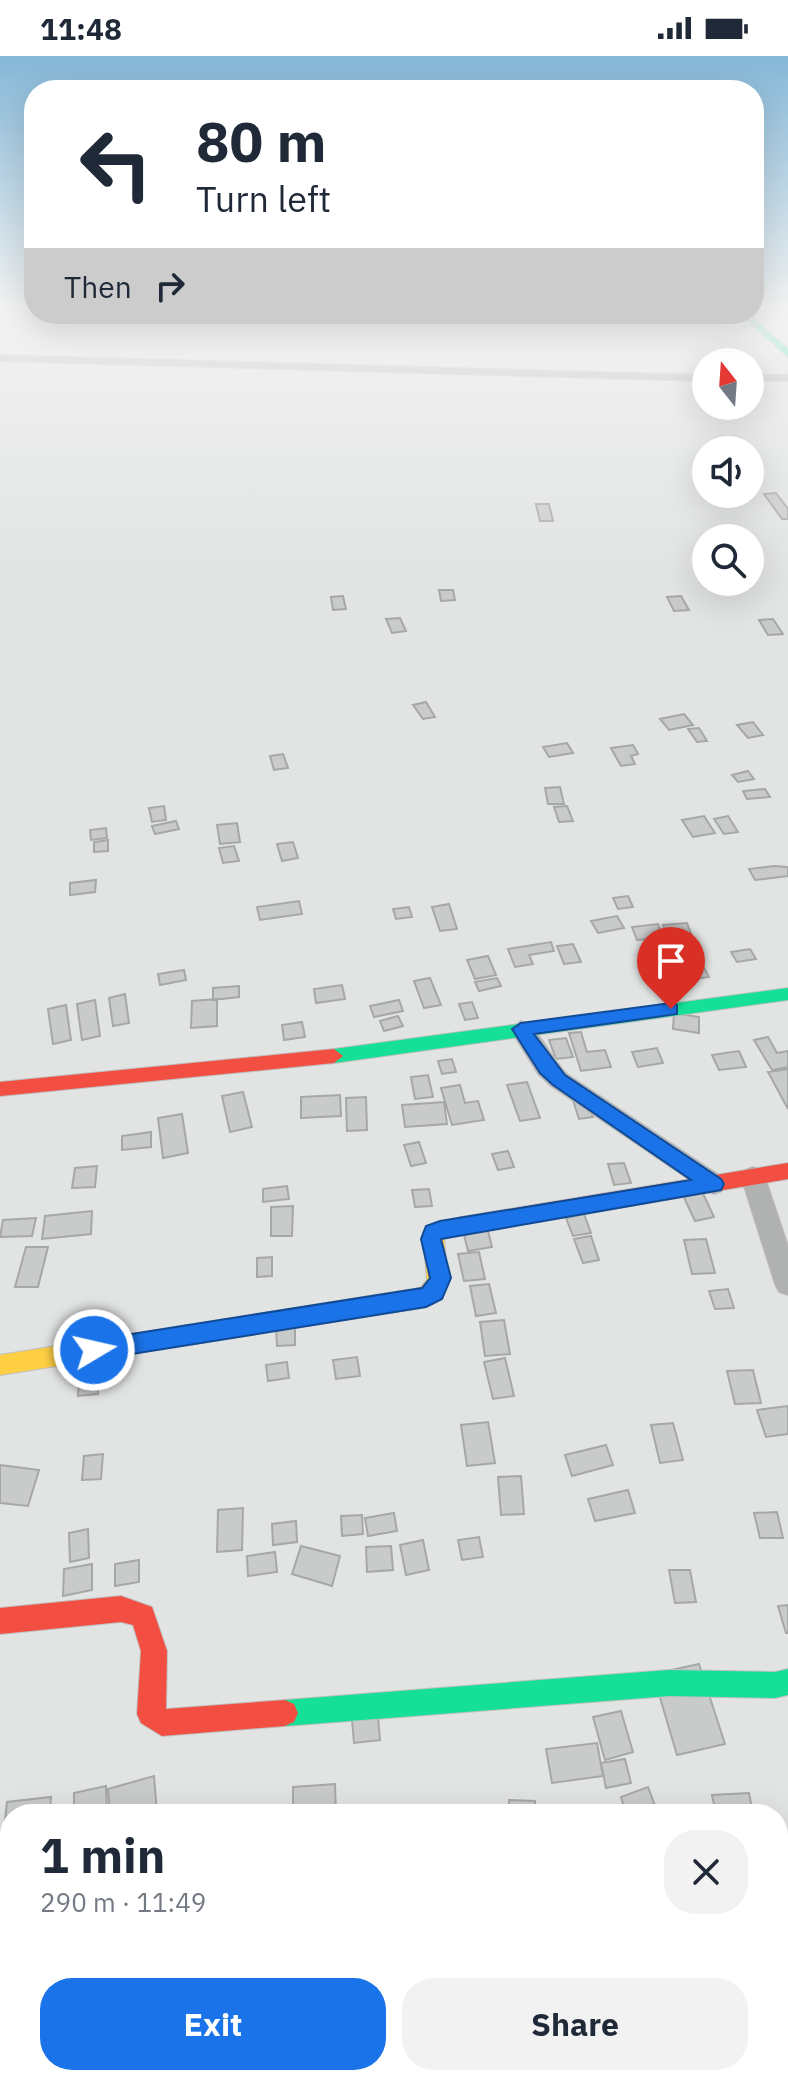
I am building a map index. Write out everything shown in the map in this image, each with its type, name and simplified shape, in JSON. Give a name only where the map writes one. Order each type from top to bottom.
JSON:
[{"type":"main road","points":[[0,1089],[75,1079],[279,1064],[788,994]]},
{"type":"main road","points":[[0,1365],[426,1297],[435,1292],[440,1278],[431,1239],[433,1233],[440,1230],[788,1171]]},
{"type":"main road","points":[[0,1621],[121,1609],[143,1616],[153,1632],[155,1647],[150,1714],[162,1723],[669,1683],[775,1685],[788,1682]]},
{"type":"street","points":[[521,1029],[546,1068],[559,1080],[714,1184]]},
{"type":"street","points":[[753,1177],[788,1284]]},
{"type":"building","points":[[776,493],[788,509],[788,519],[782,519],[764,494]]},
{"type":"building","points":[[536,504],[549,504],[553,521],[540,521]]},
{"type":"building","points":[[439,590],[453,590],[455,600],[441,601]]},
{"type":"building","points":[[343,596],[346,609],[333,610],[331,597]]},
{"type":"building","points":[[681,596],[689,610],[674,611],[667,597]]},
{"type":"building","points":[[400,618],[406,631],[392,633],[386,619]]},
{"type":"building","points":[[773,619],[783,634],[768,635],[759,620]]},
{"type":"building","points":[[426,702],[435,717],[423,719],[413,705]]},
{"type":"building","points":[[684,714],[693,725],[669,730],[660,719]]},
{"type":"building","points":[[753,722],[763,735],[748,738],[737,725]]},
{"type":"building","points":[[699,728],[707,741],[697,742],[688,729]]},
{"type":"building","points":[[567,743],[573,753],[549,757],[543,747]]},
{"type":"building","points":[[633,745],[638,754],[631,756],[635,764],[621,766],[611,748]]},
{"type":"building","points":[[283,754],[288,768],[274,770],[270,756]]},
{"type":"building","points":[[748,771],[754,779],[738,782],[732,775]]},
{"type":"building","points":[[560,787],[564,804],[548,804],[545,788]]},
{"type":"building","points":[[765,789],[770,797],[747,799],[743,791]]},
{"type":"building","points":[[164,806],[166,820],[152,822],[149,808]]},
{"type":"building","points":[[567,806],[573,821],[559,822],[554,807]]},
{"type":"building","points":[[704,816],[715,833],[693,837],[682,820]]},
{"type":"building","points":[[728,816],[738,832],[724,834],[714,819]]},
{"type":"building","points":[[176,821],[179,829],[155,834],[152,826]]},
{"type":"building","points":[[237,823],[240,842],[220,844],[217,825]]},
{"type":"building","points":[[106,828],[107,838],[91,840],[90,830]]},
{"type":"building","points":[[108,840],[108,851],[94,852],[94,842]]},
{"type":"building","points":[[293,842],[298,858],[282,861],[277,844]]},
{"type":"building","points":[[234,846],[239,861],[223,863],[219,848]]},
{"type":"building","points":[[788,867],[788,876],[755,880],[749,869]]},
{"type":"building","points":[[96,880],[95,892],[70,895],[70,883]]},
{"type":"building","points":[[628,896],[633,907],[618,909],[613,898]]},
{"type":"building","points":[[299,901],[302,914],[260,920],[257,907]]},
{"type":"building","points":[[449,904],[457,929],[440,931],[432,907]]},
{"type":"building","points":[[409,907],[412,917],[396,919],[393,909]]},
{"type":"building","points":[[617,916],[624,928],[598,933],[591,921]]},
{"type":"building","points":[[687,923],[693,939],[669,941],[663,925]]},
{"type":"building","points":[[658,924],[663,938],[637,940],[632,927]]},
{"type":"building","points":[[551,942],[554,951],[529,955],[533,964],[515,967],[508,949]]},
{"type":"building","points":[[573,944],[581,962],[564,964],[557,946]]},
{"type":"building","points":[[750,949],[756,959],[737,962],[731,952]]},
{"type":"building","points":[[488,956],[496,975],[475,979],[467,960]]},
{"type":"building","points":[[703,966],[709,977],[694,979],[688,969]]},
{"type":"building","points":[[184,970],[186,980],[160,985],[158,974]]},
{"type":"building","points":[[430,978],[441,1005],[424,1008],[414,981]]},
{"type":"building","points":[[497,978],[501,986],[479,991],[475,982]]},
{"type":"building","points":[[342,985],[345,999],[316,1003],[314,989]]},
{"type":"building","points":[[239,986],[239,997],[213,1000],[213,988]]},
{"type":"building","points":[[125,994],[129,1023],[113,1026],[109,998]]},
{"type":"building","points":[[217,999],[217,1026],[191,1028],[192,1001]]},
{"type":"building","points":[[95,1000],[100,1036],[82,1040],[77,1004]]},
{"type":"building","points":[[399,1000],[403,1011],[374,1017],[370,1006]]},
{"type":"building","points":[[472,1002],[478,1018],[465,1020],[459,1004]]},
{"type":"building","points":[[66,1005],[71,1040],[53,1044],[48,1009]]},
{"type":"building","points":[[674,1013],[699,1017],[699,1033],[673,1029]]},
{"type":"building","points":[[398,1016],[403,1026],[384,1031],[380,1021]]},
{"type":"building","points":[[302,1022],[305,1037],[284,1040],[282,1025]]},
{"type":"building","points":[[581,1032],[587,1052],[605,1050],[611,1067],[581,1071],[569,1033]]},
{"type":"building","points":[[768,1037],[777,1053],[788,1051],[788,1067],[772,1070],[754,1040]]},
{"type":"building","points":[[566,1038],[573,1057],[556,1059],[549,1040]]},
{"type":"building","points":[[657,1048],[663,1063],[638,1067],[632,1052]]},
{"type":"building","points":[[739,1051],[746,1067],[719,1070],[712,1055]]},
{"type":"building","points":[[452,1059],[456,1072],[442,1074],[438,1061]]},
{"type":"building","points":[[788,1069],[788,1109],[768,1072]]},
{"type":"building","points":[[428,1075],[433,1097],[415,1099],[411,1077]]},
{"type":"building","points":[[527,1082],[540,1118],[520,1121],[507,1085]]},
{"type":"building","points":[[460,1085],[465,1103],[478,1101],[484,1120],[452,1125],[441,1088]]},
{"type":"building","points":[[583,1089],[593,1117],[579,1119],[570,1091]]},
{"type":"building","points":[[243,1092],[252,1127],[230,1132],[222,1096]]},
{"type":"building","points":[[340,1095],[341,1116],[301,1118],[301,1097]]},
{"type":"building","points":[[366,1097],[367,1130],[347,1131],[346,1098]]},
{"type":"building","points":[[444,1102],[447,1124],[405,1127],[402,1105]]},
{"type":"building","points":[[182,1114],[188,1153],[163,1158],[158,1118]]},
{"type":"building","points":[[151,1132],[151,1147],[122,1150],[122,1136]]},
{"type":"building","points":[[419,1142],[426,1163],[411,1166],[404,1145]]},
{"type":"building","points":[[508,1151],[514,1167],[498,1170],[492,1154]]},
{"type":"building","points":[[624,1163],[631,1183],[614,1185],[608,1164]]},
{"type":"building","points":[[97,1166],[95,1187],[72,1188],[75,1168]]},
{"type":"building","points":[[287,1186],[289,1199],[263,1202],[263,1189]]},
{"type":"building","points":[[700,1187],[714,1217],[695,1221],[681,1191]]},
{"type":"building","points":[[429,1189],[432,1206],[415,1207],[412,1190]]},
{"type":"building","points":[[293,1206],[292,1236],[271,1236],[271,1207]]},
{"type":"building","points":[[92,1211],[91,1234],[42,1239],[45,1216]]},
{"type":"building","points":[[584,1214],[591,1233],[573,1236],[566,1218]]},
{"type":"building","points":[[484,1215],[492,1247],[468,1251],[460,1219]]},
{"type":"building","points":[[36,1218],[32,1236],[0,1237],[3,1220]]},
{"type":"building","points":[[591,1236],[599,1260],[583,1263],[574,1239]]},
{"type":"building","points":[[706,1239],[715,1273],[692,1274],[684,1240]]},
{"type":"building","points":[[26,1247],[48,1247],[38,1287],[15,1287]]},
{"type":"building","points":[[479,1252],[485,1279],[464,1281],[458,1254]]},
{"type":"building","points":[[272,1257],[272,1276],[257,1277],[257,1258]]},
{"type":"building","points":[[489,1284],[496,1313],[476,1316],[470,1286]]},
{"type":"building","points":[[728,1289],[734,1308],[715,1309],[709,1291]]},
{"type":"building","points":[[504,1320],[510,1354],[485,1356],[480,1322]]},
{"type":"building","points":[[295,1325],[295,1345],[277,1346],[276,1327]]},
{"type":"building","points":[[357,1357],[360,1376],[336,1379],[333,1360]]},
{"type":"building","points":[[505,1358],[514,1396],[493,1399],[484,1362]]},
{"type":"building","points":[[287,1362],[289,1378],[268,1381],[266,1365]]},
{"type":"building","points":[[753,1370],[761,1403],[735,1404],[727,1371]]},
{"type":"building","points":[[98,1373],[98,1394],[78,1396],[79,1376]]},
{"type":"building","points":[[788,1406],[788,1434],[766,1437],[757,1410]]},
{"type":"building","points":[[488,1422],[495,1463],[467,1466],[461,1425]]},
{"type":"building","points":[[673,1423],[683,1460],[660,1463],[651,1425]]},
{"type":"building","points":[[606,1445],[613,1465],[572,1476],[565,1455]]},
{"type":"building","points":[[103,1454],[101,1479],[82,1480],[84,1456]]},
{"type":"building","points":[[0,1465],[39,1470],[28,1506],[0,1503]]},
{"type":"building","points":[[521,1476],[524,1514],[501,1515],[498,1477]]},
{"type":"building","points":[[628,1490],[635,1513],[595,1521],[588,1499]]},
{"type":"building","points":[[243,1508],[242,1550],[217,1552],[218,1510]]},
{"type":"building","points":[[777,1512],[783,1538],[760,1538],[754,1513]]},
{"type":"building","points":[[394,1513],[397,1531],[368,1536],[365,1518]]},
{"type":"building","points":[[362,1515],[363,1534],[342,1536],[341,1516]]},
{"type":"building","points":[[296,1521],[297,1542],[273,1545],[272,1524]]},
{"type":"building","points":[[88,1529],[89,1558],[70,1562],[69,1533]]},
{"type":"building","points":[[479,1537],[483,1557],[462,1560],[458,1540]]},
{"type":"building","points":[[423,1540],[429,1570],[406,1575],[400,1545]]},
{"type":"building","points":[[301,1546],[340,1556],[332,1586],[292,1574]]},
{"type":"building","points":[[391,1546],[393,1570],[367,1572],[366,1547]]},
{"type":"building","points":[[275,1552],[277,1572],[248,1576],[247,1556]]},
{"type":"building","points":[[139,1560],[139,1582],[115,1586],[115,1564]]},
{"type":"building","points":[[92,1564],[92,1590],[63,1596],[64,1569]]},
{"type":"building","points":[[669,1570],[690,1570],[696,1602],[675,1603]]},
{"type":"building","points":[[788,1605],[788,1633],[786,1633],[778,1606]]},
{"type":"building","points":[[699,1664],[725,1744],[677,1755],[653,1674]]},
{"type":"building","points":[[376,1693],[380,1740],[354,1743],[350,1696]]},
{"type":"building","points":[[621,1711],[633,1752],[605,1760],[593,1717]]},
{"type":"building","points":[[597,1743],[603,1776],[552,1783],[546,1749]]},
{"type":"building","points":[[625,1759],[631,1783],[606,1788],[601,1763]]},
{"type":"building","points":[[154,1776],[156,1804],[109,1804],[108,1789]]},
{"type":"building","points":[[335,1784],[336,1804],[293,1804],[293,1787]]},
{"type":"building","points":[[106,1786],[107,1804],[74,1804],[74,1793]]},
{"type":"building","points":[[648,1787],[654,1804],[623,1804],[621,1797]]},
{"type":"building","points":[[749,1793],[751,1804],[714,1804],[712,1795]]},
{"type":"building","points":[[51,1797],[51,1804],[7,1802]]},
{"type":"building","points":[[509,1800],[535,1801],[535,1804],[509,1804]]},
{"type":"traffic: fast","points":[[334,1056],[788,994]]},
{"type":"traffic: fast","points":[[285,1713],[669,1683],[775,1685],[788,1682]]},
{"type":"traffic: slow","points":[[0,1365],[426,1297],[438,1283],[433,1233],[461,1226]]},
{"type":"traffic: jam","points":[[0,1089],[334,1056]]},
{"type":"traffic: jam","points":[[461,1226],[788,1171]]},
{"type":"traffic: jam","points":[[0,1621],[121,1609],[143,1616],[154,1651],[150,1714],[162,1723],[285,1713]]},
{"type":"route","points":[[94,1350],[426,1297],[435,1292],[440,1278],[431,1249],[433,1233],[440,1230],[714,1184],[559,1080],[546,1068],[521,1029],[671,1009]]}]
